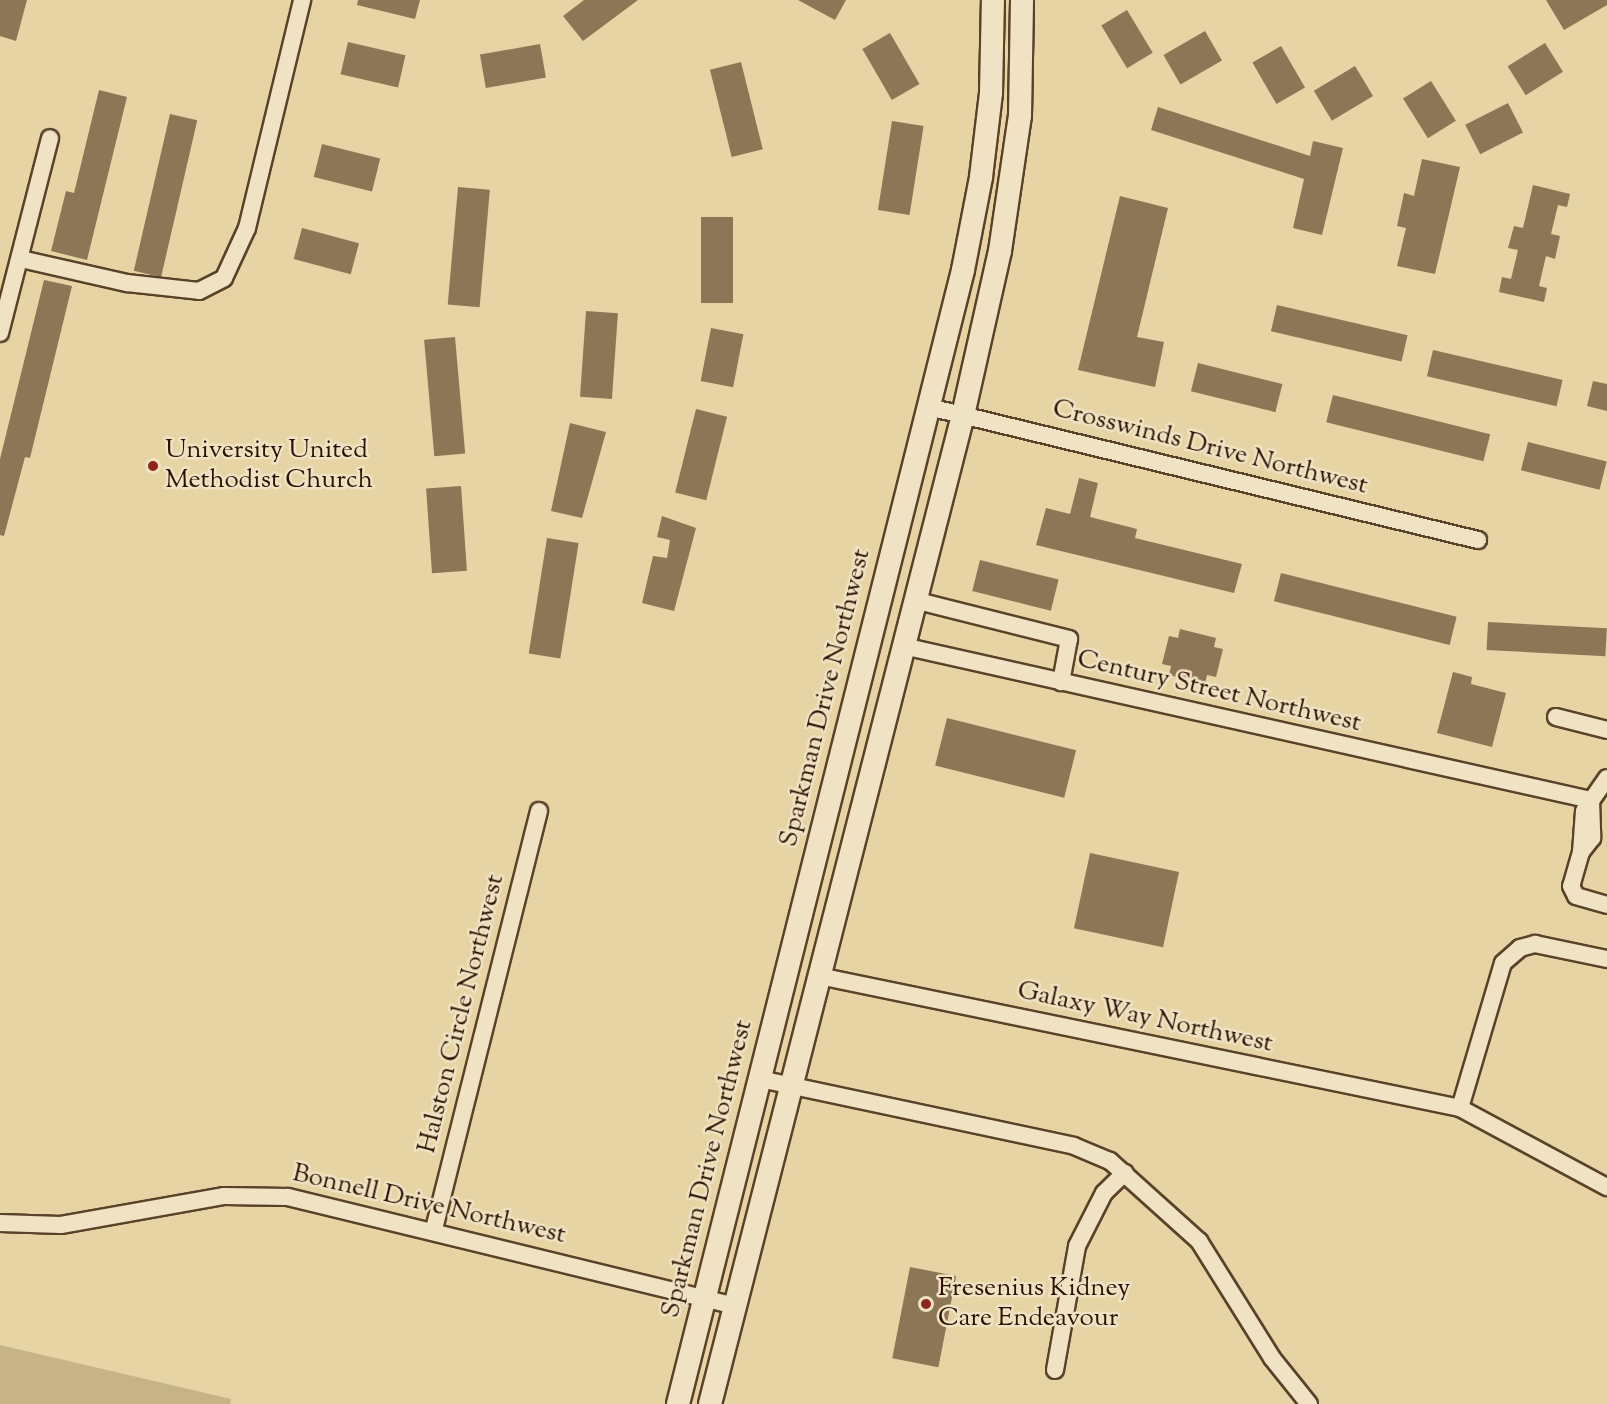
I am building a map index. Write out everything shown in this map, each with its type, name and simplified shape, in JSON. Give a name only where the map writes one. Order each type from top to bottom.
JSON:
[{"type":"main road","name":"Sparkman Drive Northwest","points":[[678,1404],[929,407],[981,177],[991,93],[993,0]]},
{"type":"main road","points":[[710,1404],[963,415],[1000,251],[1020,116],[1022,0]]},
{"type":"street","points":[[21,259],[127,283],[199,291],[224,279],[247,228],[302,0]]},
{"type":"street","points":[[0,333],[21,259],[50,138]]},
{"type":"street","name":"Crosswinds Drive Northwest","points":[[929,407],[1478,540]]},
{"type":"street","points":[[914,600],[1069,639],[1061,682]]},
{"type":"street","name":"Century Street Northwest","points":[[903,646],[1523,788],[1591,800]]},
{"type":"street","points":[[1557,717],[1607,730]]},
{"type":"street","points":[[1607,778],[1591,800],[1594,828],[1581,852],[1571,886],[1575,896],[1607,905]]},
{"type":"street","name":"Halston Circle Northwest","points":[[434,1229],[539,811]]},
{"type":"street","points":[[1460,1108],[1503,963],[1520,948],[1535,944],[1607,959]]},
{"type":"street","name":"Galaxy Way Northwest","points":[[819,976],[1460,1108],[1607,1187]]},
{"type":"street","points":[[760,1078],[1092,1151],[1125,1173],[1199,1241],[1272,1358],[1309,1404]]},
{"type":"street","points":[[1054,1370],[1077,1246],[1104,1193],[1125,1173]]},
{"type":"street","name":"Bonnell Drive Northwest","points":[[0,1223],[61,1225],[224,1196],[265,1195],[332,1204],[735,1306]]},
{"type":"shaded area","points":[[0,1345],[231,1399],[230,1404],[0,1404]]},
{"type":"building","points":[[0,0],[27,0],[16,41],[0,36]]},
{"type":"building","points":[[358,0],[420,0],[415,19],[357,5]]},
{"type":"building","points":[[584,0],[638,0],[583,41],[563,16]]},
{"type":"building","points":[[798,0],[846,0],[835,20]]},
{"type":"building","points":[[1546,0],[1607,0],[1607,5],[1564,30]]},
{"type":"building","points":[[1127,10],[1153,53],[1127,68],[1101,25]]},
{"type":"building","points":[[1205,31],[1222,60],[1180,84],[1163,55]]},
{"type":"building","points":[[890,33],[920,84],[892,100],[862,49]]},
{"type":"building","points":[[348,42],[405,55],[398,87],[341,74]]},
{"type":"building","points":[[1545,43],[1563,72],[1526,95],[1508,66]]},
{"type":"building","points":[[540,44],[546,77],[486,88],[480,55]]},
{"type":"building","points":[[1281,46],[1305,88],[1276,104],[1252,62]]},
{"type":"building","points":[[741,62],[763,149],[732,157],[710,70]]},
{"type":"building","points":[[1355,66],[1373,96],[1332,121],[1314,91]]},
{"type":"building","points":[[1431,81],[1456,121],[1428,138],[1403,98]]},
{"type":"building","points":[[99,90],[127,97],[87,260],[51,251],[66,191],[74,193]]},
{"type":"building","points":[[1508,103],[1523,132],[1480,154],[1465,125]]},
{"type":"building","points":[[1158,107],[1310,156],[1313,141],[1343,148],[1322,235],[1293,228],[1304,179],[1151,130]]},
{"type":"building","points":[[170,114],[197,120],[161,277],[134,271]]},
{"type":"building","points":[[892,121],[924,126],[910,215],[878,210]]},
{"type":"building","points":[[322,144],[380,159],[372,192],[314,177]]},
{"type":"building","points":[[1422,159],[1460,167],[1435,274],[1397,266],[1406,228],[1397,226],[1404,193],[1414,196]]},
{"type":"building","points":[[1533,185],[1570,194],[1567,207],[1558,205],[1551,234],[1560,236],[1555,259],[1546,256],[1539,286],[1547,288],[1544,302],[1499,292],[1502,277],[1511,279],[1518,250],[1508,248],[1514,226],[1523,228]]},
{"type":"building","points":[[458,187],[490,190],[480,307],[448,305]]},
{"type":"building","points":[[1120,196],[1168,208],[1137,337],[1164,342],[1155,387],[1078,370]]},
{"type":"building","points":[[701,217],[733,217],[733,303],[701,303]]},
{"type":"building","points":[[302,228],[359,243],[351,274],[294,259]]},
{"type":"building","points":[[44,280],[72,286],[30,458],[25,457],[4,536],[0,535],[0,459]]},
{"type":"building","points":[[1277,305],[1408,335],[1401,361],[1271,331]]},
{"type":"building","points":[[586,311],[618,313],[612,399],[580,397]]},
{"type":"building","points":[[711,328],[743,334],[733,387],[701,381]]},
{"type":"building","points":[[455,337],[465,454],[434,456],[424,340]]},
{"type":"building","points":[[1433,350],[1563,380],[1557,406],[1427,376]]},
{"type":"building","points":[[1198,363],[1282,384],[1275,412],[1191,391]]},
{"type":"building","points":[[1593,381],[1607,384],[1607,411],[1587,406]]},
{"type":"building","points":[[1333,395],[1490,434],[1483,461],[1326,422]]},
{"type":"building","points":[[696,409],[727,417],[706,500],[675,492]]},
{"type":"building","points":[[570,423],[606,432],[582,518],[551,511]]},
{"type":"building","points":[[1528,442],[1607,462],[1600,490],[1521,470]]},
{"type":"building","points":[[1079,478],[1098,483],[1090,517],[1137,529],[1135,538],[1242,564],[1234,593],[1036,545],[1046,508],[1070,514]]},
{"type":"building","points":[[461,486],[467,571],[432,573],[426,488]]},
{"type":"building","points":[[662,516],[696,528],[674,611],[642,603],[653,556],[667,558],[670,540],[657,537]]},
{"type":"building","points":[[547,538],[579,543],[560,659],[529,654]]},
{"type":"building","points":[[980,560],[1059,580],[1051,611],[972,591]]},
{"type":"building","points":[[1281,573],[1457,617],[1450,645],[1274,601]]},
{"type":"building","points":[[1488,622],[1607,628],[1605,656],[1487,650]]},
{"type":"building","points":[[1180,629],[1216,638],[1214,647],[1223,649],[1216,677],[1207,675],[1205,684],[1169,675],[1171,666],[1162,664],[1169,636],[1178,638]]},
{"type":"building","points":[[1453,672],[1472,677],[1471,684],[1506,693],[1492,747],[1437,733]]},
{"type":"building","points":[[947,718],[1076,750],[1064,798],[935,766]]},
{"type":"building","points":[[1090,853],[1179,872],[1163,947],[1074,928]]},
{"type":"building","name":"Fresenius Kidney Care Endeavour","points":[[910,1267],[956,1276],[938,1367],[892,1358]]},
{"type":"place","name":"University United Methodist Church","points":[[153,466]]},
{"type":"place","name":"Fresenius Kidney Care Endeavour","points":[[926,1304]]}]
